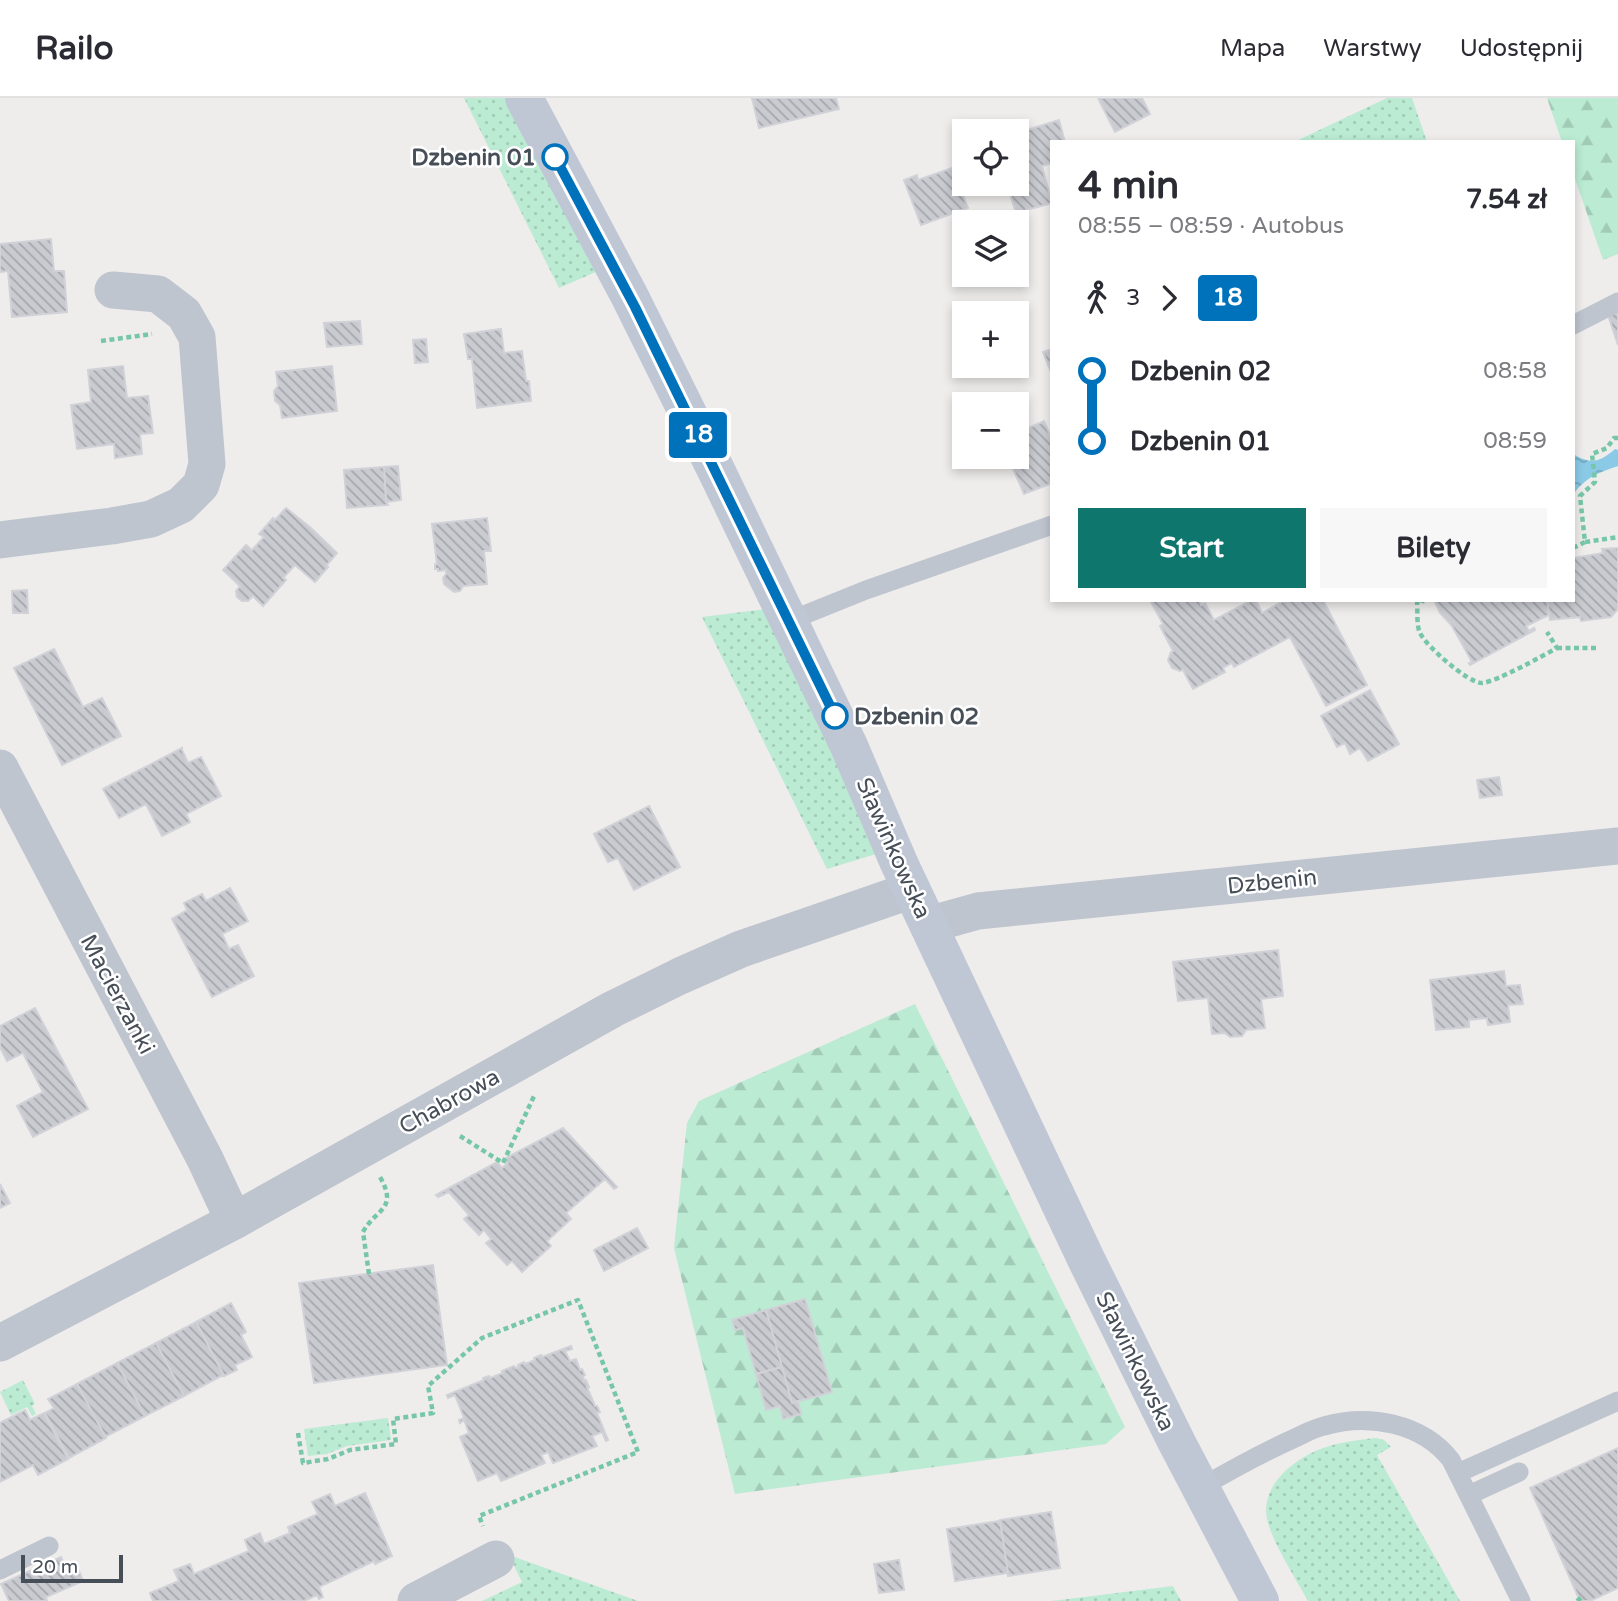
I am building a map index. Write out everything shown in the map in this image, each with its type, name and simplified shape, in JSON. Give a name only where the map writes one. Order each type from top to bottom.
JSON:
[{"type":"street","name":"Sławinkowska","points":[[524,98],[635,307],[789,621],[849,746],[928,925],[1087,1261],[1200,1488],[1260,1601]]},
{"type":"street","points":[[0,540],[151,519],[181,505],[201,485],[207,464],[197,337],[184,314],[158,294],[113,290]]},
{"type":"street","name":"Macierzanki","points":[[0,768],[205,1159],[234,1221]]},
{"type":"street","name":"Dzbenin","points":[[928,925],[978,911],[1618,846]]},
{"type":"street","name":"Chabrowa","points":[[0,1343],[234,1221],[613,1009],[680,976],[762,941],[912,890]]},
{"type":"street","points":[[416,1601],[496,1559]]},
{"type":"lane","points":[[1575,323],[1618,302]]},
{"type":"lane","points":[[789,621],[866,590],[1050,526]]},
{"type":"lane","points":[[1458,1473],[1618,1401]]},
{"type":"lane","points":[[1200,1488],[1270,1449],[1324,1426],[1364,1420],[1396,1424],[1424,1436],[1442,1449],[1451,1460],[1521,1601]]},
{"type":"lane","points":[[1469,1495],[1519,1472]]},
{"type":"lane","points":[[0,1570],[49,1546]]},
{"type":"path","points":[[101,341],[160,333]]},
{"type":"path","points":[[1585,542],[1580,496],[1595,482],[1592,454],[1607,448],[1614,438],[1618,438]]},
{"type":"path","points":[[1575,547],[1585,542],[1618,537]]},
{"type":"path","points":[[1418,602],[1419,631],[1428,644],[1469,680],[1483,683],[1500,677],[1557,648],[1598,648]]},
{"type":"path","points":[[1547,632],[1557,648]]},
{"type":"path","points":[[454,1132],[503,1163],[540,1085]]},
{"type":"path","points":[[369,1274],[363,1232],[385,1207],[388,1198],[386,1188],[377,1173]]},
{"type":"path","points":[[298,1433],[303,1463],[328,1459],[350,1450],[396,1444],[393,1419],[433,1413],[428,1386],[482,1338],[578,1300],[638,1452],[479,1516],[496,1559]]},
{"type":"green space","points":[[464,98],[506,98],[598,271],[559,288]]},
{"type":"green space","points":[[1387,98],[1412,98],[1426,140],[1298,140]]},
{"type":"green space","points":[[1547,98],[1618,98],[1618,254],[1603,260],[1575,179],[1575,140],[1561,140]]},
{"type":"green space","points":[[765,609],[886,851],[827,869],[702,617]]},
{"type":"green space","points":[[915,1004],[1125,1427],[1106,1444],[735,1494],[674,1248],[687,1123],[699,1101]]},
{"type":"green space","points":[[23,1380],[35,1404],[32,1406],[36,1414],[32,1416],[27,1407],[11,1415],[0,1392]]},
{"type":"green space","points":[[388,1418],[391,1440],[347,1446],[327,1454],[308,1456],[304,1429]]},
{"type":"green space","points":[[1376,1438],[1384,1440],[1391,1447],[1377,1455],[1460,1601],[1308,1601],[1279,1549],[1267,1519],[1266,1507],[1274,1484],[1282,1474],[1301,1459],[1323,1448]]},
{"type":"green space","points":[[509,1555],[638,1601],[482,1601],[522,1582]]},
{"type":"green space","points":[[1173,1586],[1181,1601],[1052,1601]]},
{"type":"water","points":[[1615,449],[1618,450],[1618,466],[1587,480],[1575,492],[1575,455],[1590,461],[1605,457]]},
{"type":"building","points":[[752,98],[836,98],[839,109],[759,128]]},
{"type":"building","points":[[1098,98],[1142,98],[1150,114],[1115,132]]},
{"type":"building","points":[[1059,120],[1064,140],[1050,140],[1050,164],[1042,166],[1050,204],[1027,210],[1015,210],[1011,196],[1029,196],[1029,129]]},
{"type":"building","points":[[952,168],[952,196],[963,196],[968,208],[952,210],[952,214],[921,225],[904,180],[917,175],[918,180]]},
{"type":"building","points":[[51,239],[54,271],[64,271],[67,312],[12,317],[8,271],[0,272],[0,244]]},
{"type":"building","points":[[1618,312],[1618,345],[1608,315]]},
{"type":"building","points":[[360,321],[362,344],[327,347],[324,323]]},
{"type":"building","points":[[501,329],[504,353],[522,351],[531,401],[477,408],[472,359],[468,359],[464,334]]},
{"type":"building","points":[[426,339],[428,362],[415,363],[413,340]]},
{"type":"building","points":[[1050,350],[1050,370],[1043,352]]},
{"type":"building","points":[[123,366],[127,398],[148,396],[153,433],[140,434],[142,454],[115,458],[114,444],[77,449],[71,405],[91,402],[88,370]]},
{"type":"building","points":[[332,366],[337,411],[282,418],[280,405],[275,401],[274,391],[278,386],[276,372]]},
{"type":"building","points":[[1044,421],[1050,435],[1050,484],[1024,494],[1013,469],[1029,469],[1029,428]]},
{"type":"building","points":[[398,466],[401,500],[386,502],[384,467]]},
{"type":"building","points":[[384,467],[388,505],[347,508],[344,470]]},
{"type":"building","points":[[286,508],[337,553],[315,582],[295,565],[283,578],[286,580],[263,606],[253,596],[248,601],[242,601],[237,597],[236,591],[240,586],[223,570],[246,545],[252,550],[264,537],[259,534]]},
{"type":"building","points":[[487,518],[491,551],[484,551],[487,584],[463,586],[460,591],[454,592],[444,584],[446,570],[435,569],[437,564],[432,524]]},
{"type":"building","points":[[1618,548],[1618,609],[1611,617],[1581,621],[1580,617],[1550,620],[1547,602],[1575,602],[1575,558],[1603,553],[1602,549]]},
{"type":"building","points":[[27,590],[28,613],[13,613],[12,591]]},
{"type":"building","points":[[1151,602],[1205,603],[1214,620],[1248,602],[1257,602],[1262,613],[1281,602],[1324,602],[1367,685],[1326,706],[1290,637],[1234,667],[1232,663],[1223,668],[1225,672],[1193,689],[1183,670],[1172,668],[1168,660],[1173,651],[1160,626],[1163,624]]},
{"type":"building","points":[[1435,602],[1547,602],[1549,615],[1526,626],[1529,631],[1534,628],[1535,630],[1470,665],[1472,662],[1452,626],[1440,613]]},
{"type":"building","points":[[54,649],[83,707],[102,698],[121,736],[62,765],[14,668]]},
{"type":"building","points":[[1370,690],[1399,744],[1368,761],[1360,748],[1350,754],[1345,743],[1337,747],[1321,716]]},
{"type":"building","points":[[182,748],[188,763],[201,757],[221,796],[186,814],[190,822],[162,836],[146,804],[119,818],[103,789]]},
{"type":"building","points":[[1499,777],[1502,795],[1480,798],[1477,780]]},
{"type":"building","points":[[649,806],[680,867],[634,890],[618,858],[608,862],[594,834]]},
{"type":"building","points":[[230,888],[248,921],[222,934],[229,949],[238,945],[254,976],[212,997],[172,919],[187,910],[184,903],[202,894],[206,901]]},
{"type":"building","points":[[1278,950],[1283,996],[1261,999],[1265,1028],[1246,1030],[1242,1036],[1212,1034],[1208,998],[1178,1001],[1173,962]]},
{"type":"building","points":[[1504,971],[1506,986],[1520,985],[1523,1004],[1508,1005],[1510,1022],[1488,1025],[1487,1018],[1469,1020],[1469,1027],[1436,1030],[1430,980]]},
{"type":"building","points":[[35,1008],[88,1109],[33,1137],[17,1106],[43,1092],[23,1053],[7,1061],[0,1047],[0,1026]]},
{"type":"building","points":[[563,1128],[617,1187],[614,1189],[605,1179],[566,1213],[571,1219],[547,1241],[551,1246],[522,1272],[512,1261],[507,1265],[486,1243],[491,1239],[484,1230],[479,1235],[464,1219],[469,1215],[449,1192],[438,1197],[436,1195],[497,1162],[502,1168],[508,1163],[504,1159]]},
{"type":"building","points":[[0,1184],[10,1203],[0,1208]]},
{"type":"building","points":[[637,1228],[648,1248],[604,1271],[594,1250]]},
{"type":"building","points":[[433,1265],[447,1365],[314,1383],[299,1283]]},
{"type":"building","points":[[805,1299],[832,1392],[792,1403],[766,1310]]},
{"type":"building","points":[[231,1303],[246,1332],[241,1335],[252,1357],[235,1365],[237,1370],[224,1376],[196,1322]]},
{"type":"building","points":[[766,1310],[782,1367],[756,1374],[743,1328],[735,1330],[732,1320]]},
{"type":"building","points":[[196,1322],[224,1376],[184,1396],[156,1343]]},
{"type":"building","points":[[156,1343],[184,1396],[145,1416],[117,1363]]},
{"type":"building","points":[[571,1346],[572,1349],[565,1351],[570,1361],[576,1359],[585,1375],[584,1381],[586,1380],[595,1406],[600,1412],[597,1413],[608,1440],[606,1441],[602,1432],[592,1436],[597,1446],[553,1463],[548,1452],[541,1455],[545,1463],[501,1481],[497,1473],[478,1481],[460,1437],[469,1433],[464,1420],[460,1423],[459,1420],[464,1418],[455,1395],[448,1398],[447,1395],[484,1380],[483,1378],[503,1373],[502,1371],[514,1366],[519,1367],[518,1365],[535,1360],[534,1358],[541,1355],[542,1357]]},
{"type":"building","points":[[117,1363],[145,1416],[105,1437],[77,1384]]},
{"type":"building","points":[[782,1367],[792,1403],[798,1401],[801,1414],[783,1419],[780,1406],[766,1410],[756,1374]]},
{"type":"building","points":[[77,1384],[106,1438],[69,1458],[45,1413],[54,1408],[48,1399]]},
{"type":"building","points":[[25,1410],[30,1420],[44,1413],[68,1459],[38,1475],[33,1465],[0,1482],[0,1423]]},
{"type":"building","points":[[1618,1448],[1618,1588],[1590,1601],[1580,1601],[1530,1488]]},
{"type":"building","points":[[365,1493],[392,1556],[375,1564],[374,1561],[319,1587],[323,1597],[319,1599],[317,1595],[304,1601],[153,1601],[150,1593],[179,1581],[174,1570],[190,1564],[194,1574],[249,1551],[245,1540],[260,1533],[264,1544],[290,1533],[288,1527],[318,1514],[312,1502],[330,1494],[335,1506]]},
{"type":"building","points":[[1051,1512],[1060,1568],[1008,1576],[1000,1520]]},
{"type":"building","points":[[1000,1521],[1008,1573],[955,1581],[947,1529]]},
{"type":"building","points":[[61,1557],[67,1571],[77,1566],[83,1581],[46,1597],[47,1601],[9,1601],[1,1584]]},
{"type":"building","points":[[899,1560],[904,1590],[879,1593],[874,1564]]},
{"type":"bus line","name":"18","points":[[555,157],[635,307],[835,716]]},
{"type":"place","name":"Dzbenin 01","points":[[555,157]]},
{"type":"place","name":"Dzbenin 02","points":[[835,716]]}]
